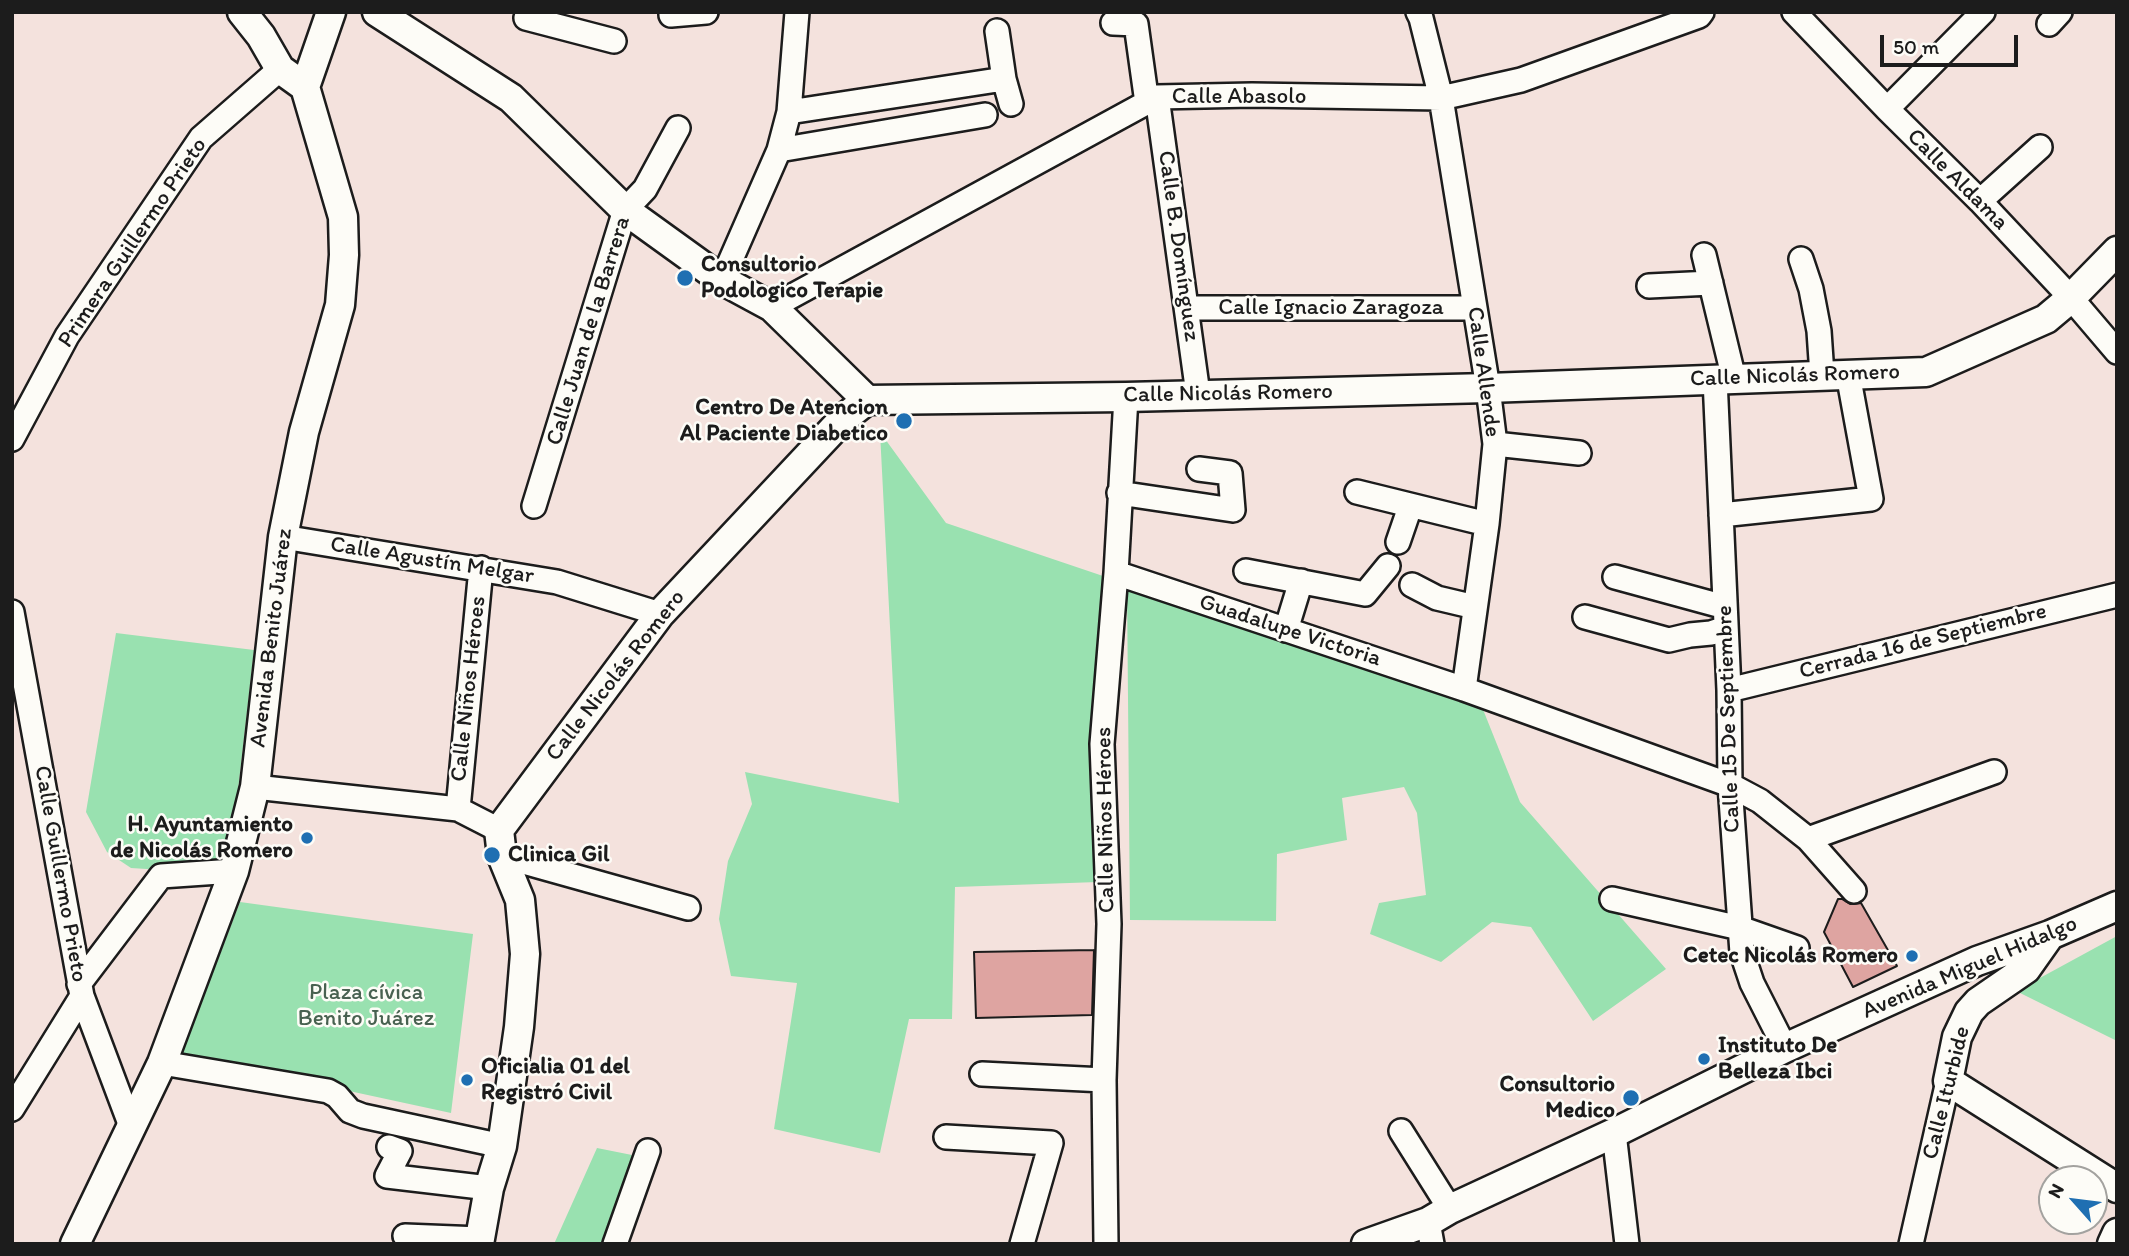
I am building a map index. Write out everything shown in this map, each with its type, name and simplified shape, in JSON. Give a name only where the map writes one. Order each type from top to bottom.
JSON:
[{"type":"main road","points":[[242,12],[261,36],[280,69],[305,87],[331,12]]},
{"type":"main road","points":[[377,12],[512,98],[625,210],[722,280],[772,307],[867,400]]},
{"type":"main road","name":"Avenida Benito Juárez","points":[[75,1244],[162,1063],[234,871],[255,787],[283,537],[304,432],[340,306],[344,255],[343,217],[305,87]]},
{"type":"main road","name":"Calle Nicolás Romero","points":[[501,843],[660,614],[843,419],[867,400],[1488,388],[1926,372],[2046,319],[2071,298],[2117,251]]},
{"type":"main road","points":[[480,1241],[489,1188],[502,1146],[519,1027],[525,954],[520,900],[501,843]]},
{"type":"main road","name":"Avenida Miguel Hidalgo","points":[[1366,1244],[1437,1225],[1784,1048],[1977,961],[2050,935],[2117,906]]},
{"type":"main road","name":"Calle Iturbide","points":[[1948,1081],[1957,1037],[1969,1012],[1978,1002],[2026,969],[2050,935]]},
{"type":"main road","points":[[1948,1081],[2117,1188]]},
{"type":"main road","points":[[2112,1244],[2117,1233]]},
{"type":"street","points":[[528,12],[526,18],[614,41]]},
{"type":"street","points":[[671,12],[671,15],[706,12]]},
{"type":"street","points":[[722,280],[779,150],[789,112],[797,12]]},
{"type":"street","name":"Calle Allende","points":[[1418,12],[1441,98],[1495,444],[1487,524],[1464,689]]},
{"type":"street","name":"Calle Abasolo","points":[[772,307],[1152,100],[1252,95],[1441,98],[1521,80],[1699,16],[1702,12]]},
{"type":"street","name":"Calle Aldama","points":[[1794,12],[1980,201],[2071,298],[2117,352]]},
{"type":"street","points":[[1887,109],[1983,12]]},
{"type":"street","name":"Calle B. Domínguez","points":[[1113,23],[1136,24],[1188,308],[1198,394]]},
{"type":"street","points":[[997,31],[1004,79],[1011,104]]},
{"type":"street","name":"Primera Guillermo Prieto","points":[[12,439],[67,336],[201,138],[280,69]]},
{"type":"street","points":[[789,112],[1004,79]]},
{"type":"street","points":[[779,150],[985,115]]},
{"type":"street","name":"Calle Juan de la Barrera","points":[[534,506],[625,210],[645,189],[678,128]]},
{"type":"street","points":[[1980,201],[2040,147]]},
{"type":"street","name":"Calle 15 De Septiembre","points":[[1704,255],[1711,283],[1724,379],[1721,515],[1729,690],[1730,785],[1742,953],[1752,982],[1784,1048]]},
{"type":"street","points":[[1721,515],[1871,499],[1835,375],[1819,331],[1811,289],[1801,259]]},
{"type":"street","points":[[1648,286],[1711,283]]},
{"type":"street","name":"Calle Ignacio Zaragoza","points":[[1188,308],[1474,308]]},
{"type":"street","name":"Calle Niños Héroes","points":[[1106,1244],[1104,1080],[1109,924],[1102,744],[1116,573],[1126,397]]},
{"type":"street","points":[[1495,444],[1579,453]]},
{"type":"street","points":[[1119,493],[1233,510],[1230,473],[1199,469]]},
{"type":"street","points":[[1357,492],[1487,524]]},
{"type":"street","points":[[1398,542],[1410,507]]},
{"type":"street","name":"Calle Agustín Melgar","points":[[283,537],[557,582],[660,614]]},
{"type":"street","points":[[1246,571],[1365,594],[1388,566]]},
{"type":"street","name":"Calle Niños Héroes","points":[[458,809],[481,568]]},
{"type":"street","name":"Guadalupe Victoria","points":[[1116,573],[1464,689],[1730,785],[1760,801],[1808,839],[1854,891]]},
{"type":"street","points":[[1585,617],[1669,640],[1711,633],[1726,617],[1615,577]]},
{"type":"street","points":[[1286,630],[1301,581]]},
{"type":"street","points":[[1412,585],[1437,598],[1475,607]]},
{"type":"street","name":"Cerrada 16 de Septiembre","points":[[1729,690],[2117,595]]},
{"type":"street","name":"Calle Guillermo Prieto","points":[[12,612],[80,990],[132,1129]]},
{"type":"street","points":[[1808,839],[1994,772]]},
{"type":"street","points":[[255,787],[458,809],[501,843],[688,908]]},
{"type":"street","points":[[12,1109],[80,990],[161,876],[234,871]]},
{"type":"street","points":[[1612,899],[1740,928],[1797,948]]},
{"type":"street","points":[[162,1063],[328,1091],[337,1096],[350,1111],[363,1116],[502,1146]]},
{"type":"street","points":[[982,1074],[1104,1080]]},
{"type":"street","name":"Calle Iturbide","points":[[1911,1244],[1948,1081]]},
{"type":"street","points":[[1401,1131],[1437,1225]]},
{"type":"street","points":[[1614,1133],[1627,1244]]},
{"type":"street","points":[[946,1137],[1051,1143],[1022,1244]]},
{"type":"street","points":[[388,1147],[400,1151],[387,1176],[489,1188]]},
{"type":"street","points":[[615,1244],[648,1151]]},
{"type":"street","points":[[405,1236],[480,1241]]},
{"type":"green space","points":[[880,432],[946,523],[1103,576],[1098,882],[955,887],[952,1019],[909,1019],[880,1153],[774,1129],[797,983],[731,976],[719,919],[728,861],[752,804],[745,772],[899,803]]},
{"type":"green space","points":[[1127,587],[1480,702],[1520,802],[1666,969],[1593,1021],[1531,927],[1492,922],[1441,962],[1370,934],[1379,903],[1426,895],[1417,813],[1404,787],[1342,798],[1347,840],[1277,854],[1276,921],[1130,920]]},
{"type":"green space","points":[[116,633],[254,650],[233,834],[220,858],[193,872],[131,868],[107,852],[86,812]]},
{"type":"green space","name":"Plaza cívica Benito Juárez","points":[[240,902],[473,934],[451,1113],[326,1086],[177,1065]]},
{"type":"green space","points":[[2117,936],[2117,1041],[2016,991]]},
{"type":"green space","points":[[597,1148],[632,1155],[608,1244],[554,1244]]},
{"type":"building","points":[[1838,899],[1850,904],[1861,903],[1897,966],[1853,987],[1824,932]]},
{"type":"building","points":[[1094,950],[1092,1015],[976,1018],[974,952]]},
{"type":"place","name":"Consultorio Podologico Terapie","points":[[685,278]]},
{"type":"place","name":"Centro De Atencion Al Paciente Diabetico","points":[[904,421]]},
{"type":"place","name":"H. Ayuntamiento de Nicolás Romero","points":[[307,838]]},
{"type":"place","name":"Clinica Gil","points":[[492,855]]},
{"type":"place","name":"Cetec Nicolás Romero","points":[[1912,956]]},
{"type":"place","name":"Instituto De Belleza Ibci","points":[[1704,1059]]},
{"type":"place","name":"Oficialia 01 del Registró Civil","points":[[467,1080]]},
{"type":"place","name":"Consultorio Medico","points":[[1631,1098]]}]
